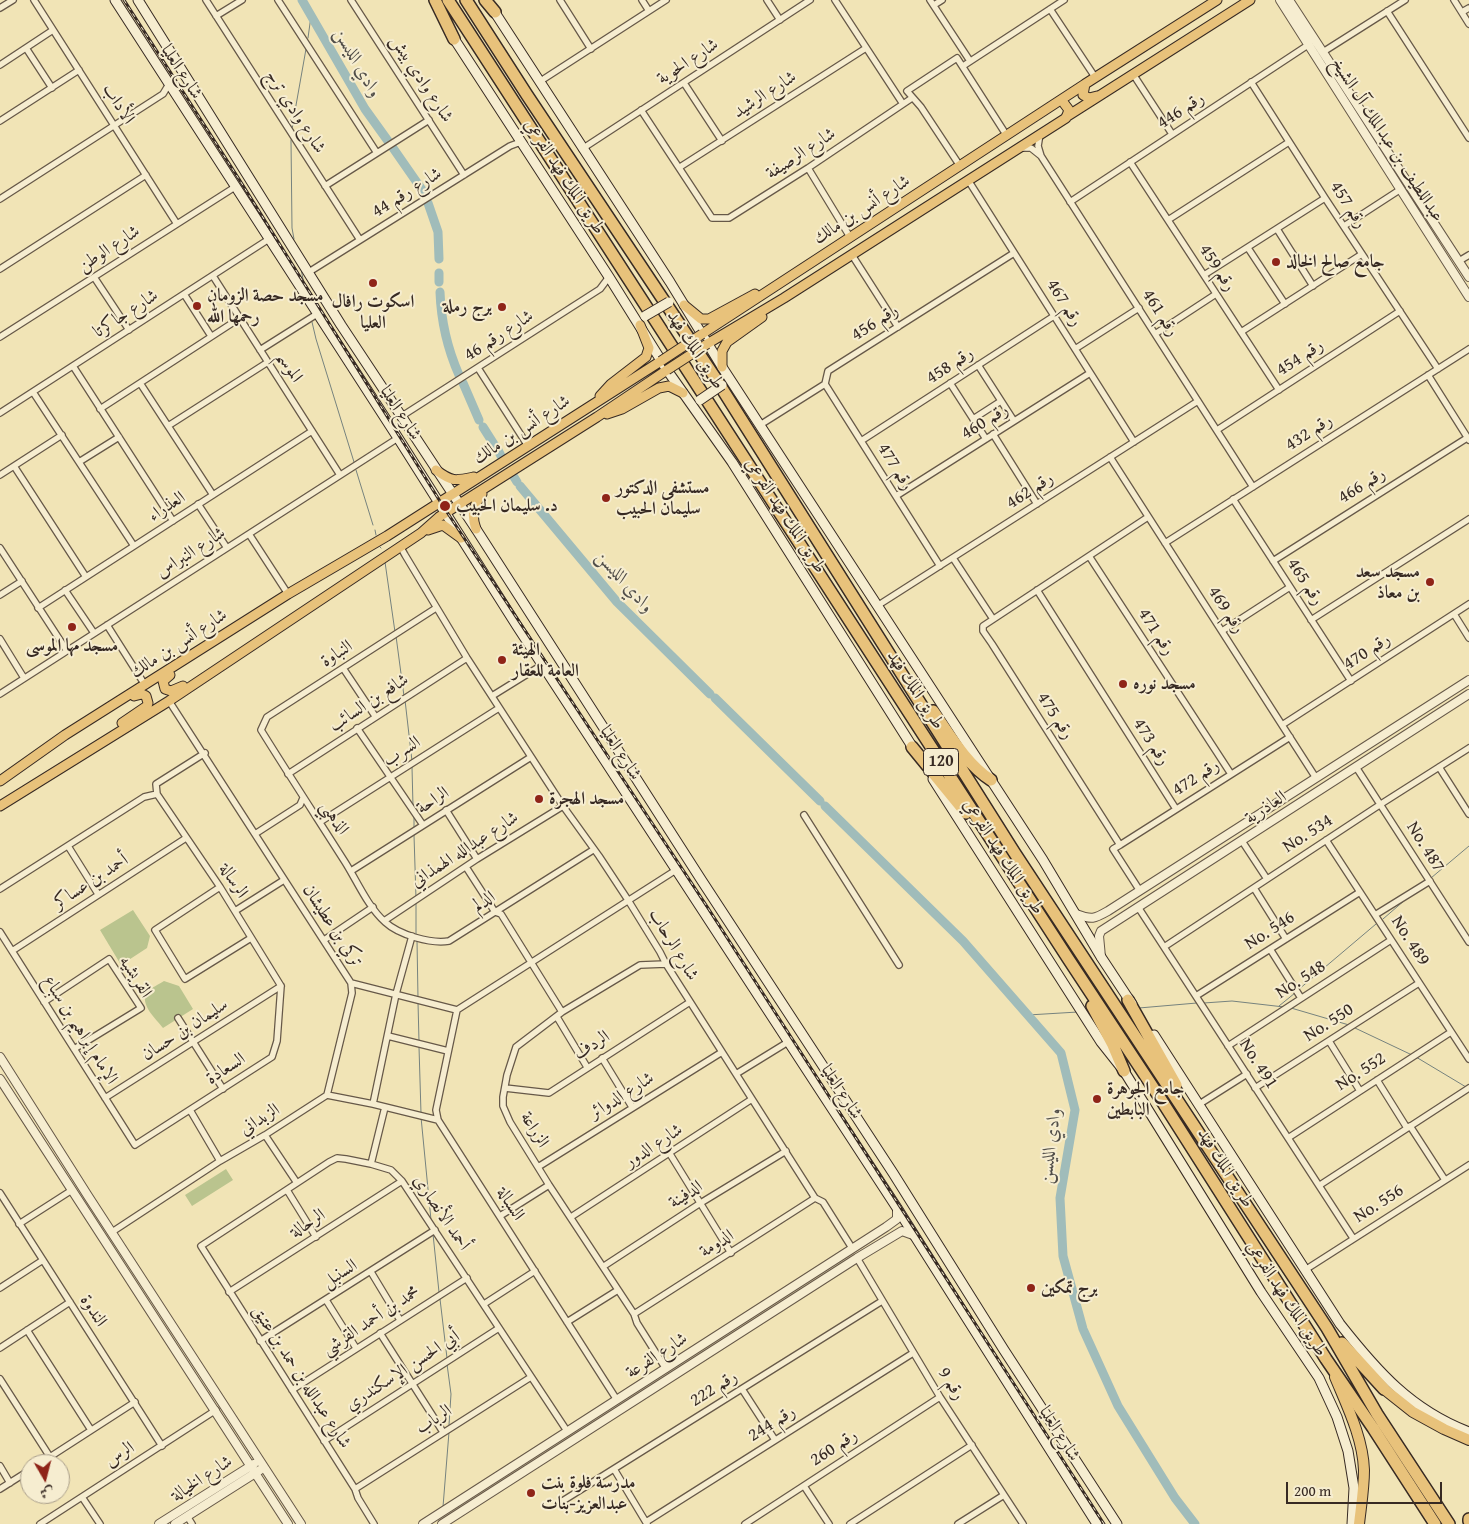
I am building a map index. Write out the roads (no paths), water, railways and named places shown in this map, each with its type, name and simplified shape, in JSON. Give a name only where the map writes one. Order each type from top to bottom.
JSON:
[{"type":"highway","points":[[435,0],[454,39]]},
{"type":"highway","name":"طريق الملك فهد","points":[[448,0],[1160,1098],[1330,1365],[1374,1428],[1435,1524]]},
{"type":"highway","name":"طريق الملك فهد","points":[[466,0],[714,376],[1014,852],[1327,1328],[1377,1414],[1449,1524]]},
{"type":"highway","points":[[486,0],[495,12]]},
{"type":"highway","points":[[909,687],[918,691],[970,762],[982,775],[991,780]]},
{"type":"highway","points":[[912,747],[1005,860]]},
{"type":"highway","points":[[1069,960],[1078,982],[1113,1045],[1124,1071]]},
{"type":"highway","points":[[1128,1000],[1211,1144],[1215,1157]]},
{"type":"highway","points":[[1327,1328],[1332,1331],[1384,1389],[1413,1412],[1469,1440]]},
{"type":"highway","points":[[1330,1365],[1350,1412],[1364,1468],[1359,1524]]},
{"type":"main road","name":"شارع العليا","points":[[115,0],[542,665],[897,1208],[1096,1524]]},
{"type":"main road","name":"شارع العليا","points":[[138,0],[459,506],[476,529],[702,881],[893,1173],[1116,1524]]},
{"type":"main road","name":"طريق الملك فهد الفرعي","points":[[429,0],[640,325],[661,361],[775,529],[1101,1042],[1124,1071],[1261,1292],[1319,1378],[1337,1417],[1348,1452],[1354,1488],[1352,1524]]},
{"type":"main road","name":"شارع أنس بن مالك","points":[[0,781],[65,735],[288,594],[387,536],[661,361],[1058,101],[1217,0]]},
{"type":"main road","name":"شارع أنس بن مالك","points":[[597,417],[707,344],[852,255],[1250,0]]},
{"type":"main road","name":"طريق الملك فهد الفرعي","points":[[495,12],[582,149],[670,282],[707,344],[1044,860],[1128,1000],[1139,1012],[1340,1324],[1368,1360],[1400,1391],[1442,1419],[1469,1432]]},
{"type":"main road","points":[[1085,84],[1084,95],[1089,98],[1100,95]]},
{"type":"main road","points":[[1058,101],[1063,102],[1069,110],[1066,118]]},
{"type":"main road","points":[[629,308],[637,314],[644,316],[669,302],[673,295],[670,282]]},
{"type":"main road","points":[[684,305],[701,319],[709,319],[747,298],[777,286]]},
{"type":"main road","points":[[722,367],[722,352],[727,342],[765,315],[784,298]]},
{"type":"main road","points":[[590,406],[611,384],[646,357],[649,348],[640,325]]},
{"type":"main road","points":[[0,806],[169,700],[421,533],[446,513],[597,417],[622,409],[659,388],[669,386],[682,393]]},
{"type":"main road","points":[[696,411],[700,400],[722,386],[736,388]]},
{"type":"main road","points":[[436,470],[445,477],[455,481],[484,474]]},
{"type":"main road","points":[[476,529],[472,518],[473,510],[475,503],[487,488]]},
{"type":"main road","points":[[421,533],[444,525],[461,538]]},
{"type":"main road","points":[[220,637],[165,678],[163,681],[165,689],[174,690],[237,654]]},
{"type":"main road","points":[[65,735],[139,694],[146,696],[148,700],[147,706],[94,742],[74,759]]},
{"type":"street","points":[[0,8],[13,0]]},
{"type":"street","points":[[35,2],[44,0]]},
{"type":"street","name":"شارع وادي ترج","points":[[206,0],[360,240]]},
{"type":"street","points":[[216,16],[242,0]]},
{"type":"street","points":[[278,0],[377,153]]},
{"type":"street","name":"شارع وادي بيش","points":[[352,0],[464,175]]},
{"type":"street","points":[[560,0],[590,49]]},
{"type":"street","points":[[642,0],[649,11]]},
{"type":"street","points":[[539,82],[666,0]]},
{"type":"street","points":[[767,0],[780,20]]},
{"type":"street","name":"شارع الحوية","points":[[582,149],[810,0]]},
{"type":"street","points":[[836,0],[902,104]]},
{"type":"street","points":[[942,0],[932,3],[970,61]]},
{"type":"street","points":[[963,66],[1064,0]]},
{"type":"street","name":"عبداللطيف بن عبدالملك آل الشيخ","points":[[1280,0],[1289,4],[1332,65],[1469,277]]},
{"type":"street","points":[[1323,52],[1404,0]]},
{"type":"street","points":[[1454,0],[1469,24]]},
{"type":"street","name":"الأداب","points":[[35,2],[177,224]]},
{"type":"street","name":"عبداللطيف بن عبدالملك آل الشيخ","points":[[1289,4],[1308,45],[1469,297]]},
{"type":"street","points":[[1462,12],[1469,8]]},
{"type":"street","points":[[1050,9],[1095,77]]},
{"type":"street","points":[[1387,11],[1469,138]]},
{"type":"street","points":[[0,64],[53,30]]},
{"type":"street","name":"رقم 446","points":[[1070,202],[1308,45]]},
{"type":"street","points":[[26,48],[52,88]]},
{"type":"street","name":"شارع الرشيد","points":[[680,167],[866,48]]},
{"type":"street","points":[[960,166],[921,107],[907,91],[957,58],[1007,136]]},
{"type":"street","points":[[1324,70],[1332,65]]},
{"type":"street","points":[[0,121],[79,70]]},
{"type":"street","points":[[1133,74],[1172,134]]},
{"type":"street","name":"رقم 457","points":[[1251,82],[1438,369]]},
{"type":"street","points":[[684,83],[722,141]]},
{"type":"street","points":[[0,199],[163,94],[169,84]]},
{"type":"street","name":"شارع الرصيفة","points":[[680,167],[712,218],[729,218],[808,168],[912,98]]},
{"type":"street","points":[[641,110],[680,167]]},
{"type":"street","points":[[325,186],[429,120]]},
{"type":"street","points":[[1040,134],[1038,146],[1041,156]]},
{"type":"street","points":[[1168,220],[1289,142]]},
{"type":"street","name":"شارع رقم 44","points":[[309,272],[515,144],[523,143]]},
{"type":"street","points":[[1018,148],[1031,148],[1041,156]]},
{"type":"street","name":"رقم 461","points":[[1041,156],[1253,487]]},
{"type":"street","name":"رقم 459","points":[[1130,162],[1278,390]]},
{"type":"street","points":[[808,168],[850,237]]},
{"type":"street","points":[[0,269],[146,175]]},
{"type":"street","name":"رقم 467","points":[[968,180],[1134,442]]},
{"type":"street","name":"شارع الوطن","points":[[0,337],[235,187]]},
{"type":"street","points":[[1344,226],[1401,189]]},
{"type":"street","points":[[1204,275],[1325,198]]},
{"type":"street","points":[[1278,229],[1313,286]]},
{"type":"street","name":"شارع جاكرتا","points":[[0,413],[269,239]]},
{"type":"street","points":[[1248,248],[1285,304]]},
{"type":"street","name":"رقم 456","points":[[760,425],[825,384],[828,372],[1014,253]]},
{"type":"street","points":[[1241,332],[1362,254]]},
{"type":"street","points":[[852,255],[898,327]]},
{"type":"street","points":[[1459,262],[1469,255]]},
{"type":"street","name":"الموسم","points":[[213,276],[340,475]]},
{"type":"street","points":[[94,277],[129,330]]},
{"type":"street","name":"شارع رقم 46","points":[[402,416],[600,289],[609,277]]},
{"type":"street","points":[[184,294],[211,336]]},
{"type":"street","points":[[1155,334],[1216,294]]},
{"type":"street","points":[[1075,348],[1138,308]]},
{"type":"street","name":"رقم 454","points":[[1217,430],[1400,311]]},
{"type":"street","points":[[260,350],[317,314]]},
{"type":"street","name":"رقم 458","points":[[861,441],[1054,316]]},
{"type":"street","points":[[100,409],[240,318]]},
{"type":"street","name":"رقم 432","points":[[1165,543],[1469,349]]},
{"type":"street","points":[[168,426],[268,362]]},
{"type":"street","points":[[978,365],[1014,421]]},
{"type":"street","points":[[73,366],[173,521]]},
{"type":"street","points":[[478,368],[528,446]]},
{"type":"street","name":"رقم 460","points":[[896,496],[1090,373]]},
{"type":"street","points":[[1428,375],[1468,439]]},
{"type":"street","points":[[140,383],[213,495]]},
{"type":"street","points":[[950,383],[986,439]]},
{"type":"street","name":"رقم 477","points":[[825,384],[940,566]]},
{"type":"street","points":[[33,392],[134,546]]},
{"type":"street","points":[[973,419],[1001,401]]},
{"type":"street","name":"رقم 462","points":[[878,606],[1198,401]]},
{"type":"street","name":"العذراء","points":[[38,608],[312,431]]},
{"type":"street","points":[[993,434],[1037,504]]},
{"type":"street","points":[[0,475],[62,436]]},
{"type":"street","points":[[79,462],[118,437]]},
{"type":"street","name":"شارع النبراس","points":[[0,694],[398,438]]},
{"type":"street","name":"رقم 466","points":[[1273,560],[1468,439]]},
{"type":"street","name":"رقم 469","points":[[1110,457],[1317,778]]},
{"type":"street","points":[[14,466],[86,577]]},
{"type":"street","name":"رقم 465","points":[[1233,499],[1351,681]]},
{"type":"street","points":[[198,504],[227,548]]},
{"type":"street","points":[[953,558],[993,619],[1148,517]]},
{"type":"street","points":[[1311,620],[1469,519]]},
{"type":"street","points":[[249,534],[288,594]]},
{"type":"street","name":"شارع الرحاب","points":[[400,546],[466,658],[563,806],[628,900],[666,964],[815,1198],[823,1202],[852,1248]]},
{"type":"street","points":[[0,548],[67,651]]},
{"type":"street","name":"رقم 471","points":[[1090,556],[1231,774]]},
{"type":"street","points":[[0,595],[22,582]]},
{"type":"street","points":[[1222,631],[1290,587]]},
{"type":"street","points":[[66,590],[94,633]]},
{"type":"street","name":"رقم 473","points":[[1037,590],[1176,809]]},
{"type":"street","name":"رقم 470","points":[[1282,725],[1469,604]]},
{"type":"street","name":"النباوة","points":[[262,730],[267,717],[436,608]]},
{"type":"street","points":[[1454,614],[1469,638]]},
{"type":"street","name":"رقم 475","points":[[993,619],[983,626],[983,631],[1120,845],[1113,849],[1140,891]]},
{"type":"street","points":[[107,625],[145,685]]},
{"type":"street","points":[[0,639],[24,678]]},
{"type":"street","name":"شافع بن السائب","points":[[288,774],[466,658]]},
{"type":"street","points":[[492,696],[542,665]]},
{"type":"street","points":[[343,668],[375,716]]},
{"type":"street","name":"العاذرية","points":[[1076,914],[1090,919],[1108,911],[1469,680]]},
{"type":"street","name":"العاذرية","points":[[1102,957],[1099,936],[1101,931],[1469,694]]},
{"type":"street","name":"تركي بن عطيشان","points":[[169,700],[351,983],[457,1010]]},
{"type":"street","name":"السرب","points":[[320,822],[499,708]]},
{"type":"street","points":[[357,728],[423,825]]},
{"type":"street","name":"الذهبي","points":[[262,730],[303,798],[384,921]]},
{"type":"street","name":"رقم 472","points":[[1120,845],[1290,737]]},
{"type":"street","name":"No. 534","points":[[1164,947],[1469,748]]},
{"type":"street","points":[[0,889],[144,797],[157,794],[156,784],[204,753]]},
{"type":"street","name":"الراحة","points":[[351,872],[531,757]]},
{"type":"street","name":"No. 487","points":[[1356,767],[1468,939]]},
{"type":"street","points":[[1439,767],[1469,814]]},
{"type":"street","points":[[1317,778],[1324,787]]},
{"type":"street","name":"الرسالة","points":[[157,794],[220,887],[282,986]]},
{"type":"street","points":[[256,834],[300,805],[303,798]]},
{"type":"street","name":"شارع عبدالله الهمذاني","points":[[384,921],[466,866],[563,806]]},
{"type":"street","points":[[446,810],[477,859]]},
{"type":"street","points":[[804,815],[900,965]]},
{"type":"street","name":"أحمد بن عساكر","points":[[12,951],[186,838]]},
{"type":"street","name":"No. 489","points":[[1326,840],[1469,1059]]},
{"type":"street","points":[[1242,841],[1267,879]]},
{"type":"street","points":[[68,846],[98,894]]},
{"type":"street","name":"الدلم","points":[[384,921],[397,931],[412,936],[440,942],[449,941],[593,850]]},
{"type":"street","points":[[466,866],[495,912],[501,914],[562,1012]]},
{"type":"street","points":[[351,983],[352,993],[327,1095],[438,1120],[436,1110],[457,1010],[676,870]]},
{"type":"street","points":[[235,911],[284,880]]},
{"type":"street","points":[[1375,916],[1430,881]]},
{"type":"street","points":[[220,887],[155,930],[185,979],[251,938]]},
{"type":"street","points":[[1254,888],[1286,939]]},
{"type":"street","name":"No. 546","points":[[1196,996],[1360,892]]},
{"type":"street","points":[[324,940],[373,907]]},
{"type":"street","name":"No. 491","points":[[1138,907],[1354,1238]]},
{"type":"street","points":[[1108,911],[1105,916],[1106,921],[1108,924],[1114,922]]},
{"type":"street","name":"الإمام إبراهيم بن سباع","points":[[0,932],[135,1145]]},
{"type":"street","points":[[373,1104],[396,994],[412,936]]},
{"type":"street","name":"No. 548","points":[[1228,1046],[1391,940]]},
{"type":"street","points":[[1270,949],[1301,998]]},
{"type":"street","name":"القريشيه","points":[[44,1002],[109,959],[141,1008],[74,1048]]},
{"type":"street","name":"الزراعة","points":[[666,964],[640,965],[562,1012],[516,1047],[502,1106],[538,1167],[604,1266],[634,1314],[636,1323],[666,1368]]},
{"type":"street","name":"No. 550","points":[[1255,1088],[1419,983]]},
{"type":"street","name":"سليمان بن حسان","points":[[105,1098],[282,986]]},
{"type":"street","name":"السعادة","points":[[135,1145],[272,1057],[278,1042],[282,986]]},
{"type":"street","name":"الردف","points":[[505,1088],[549,1093],[690,1002]]},
{"type":"street","points":[[557,1017],[587,1067]]},
{"type":"street","points":[[178,1018],[223,1089]]},
{"type":"street","name":"No. 552","points":[[1288,1138],[1451,1032]]},
{"type":"street","points":[[388,1036],[448,1051]]},
{"type":"street","points":[[1329,1041],[1360,1091]]},
{"type":"street","points":[[736,1074],[788,1042]]},
{"type":"street","name":"شارع الدوائر","points":[[538,1167],[722,1052]]},
{"type":"street","points":[[0,1058],[301,1524]]},
{"type":"street","points":[[602,1058],[632,1107]]},
{"type":"street","points":[[8,1069],[6,1076],[0,1077],[6,1088],[252,1465],[288,1524]]},
{"type":"street","points":[[1198,1105],[1247,1074]]},
{"type":"street","points":[[1377,1080],[1445,1180]]},
{"type":"street","points":[[6,1088],[9,1083],[16,1082]]},
{"type":"street","points":[[1320,1186],[1469,1088]]},
{"type":"street","name":"الزبداني","points":[[112,1232],[220,1161],[327,1095]]},
{"type":"street","name":"شارع الدور","points":[[571,1217],[752,1100]]},
{"type":"street","points":[[371,1164],[384,1107]]},
{"type":"street","points":[[190,1110],[220,1161]]},
{"type":"street","name":"السبالة","points":[[438,1120],[617,1400]]},
{"type":"street","points":[[265,1135],[297,1183]]},
{"type":"street","name":"الدفينة","points":[[604,1266],[699,1204],[786,1151]]},
{"type":"street","points":[[670,1154],[699,1204],[731,1253]]},
{"type":"street","name":"أحمد الأنصاري","points":[[201,1246],[337,1158],[346,1158],[391,1170],[402,1180],[567,1431]]},
{"type":"street","name":"No. 556","points":[[1305,1270],[1469,1164]]},
{"type":"street","name":"الرحالة","points":[[229,1292],[402,1180]]},
{"type":"street","points":[[500,1216],[549,1184]]},
{"type":"street","points":[[19,1224],[72,1190]]},
{"type":"street","points":[[287,1190],[316,1236]]},
{"type":"street","name":"الندوة","points":[[0,1193],[162,1446]]},
{"type":"street","name":"الدومة","points":[[634,1314],[815,1198]]},
{"type":"street","name":"شارع الفرعة","points":[[423,1524],[886,1227],[897,1219],[897,1208]]},
{"type":"street","points":[[886,1227],[891,1230],[892,1237]]},
{"type":"street","name":"السنبل","points":[[260,1341],[435,1230]]},
{"type":"street","name":"شارع الفرعة","points":[[442,1524],[857,1258],[902,1231],[913,1235]]},
{"type":"street","name":"شارع عبدالله بن حمد بن عتيق","points":[[201,1246],[354,1489],[374,1524]]},
{"type":"street","name":"رقم 9","points":[[857,1258],[940,1397],[1023,1524]]},
{"type":"street","points":[[0,1288],[43,1260]]},
{"type":"street","points":[[484,1304],[536,1271]]},
{"type":"street","points":[[371,1272],[400,1320]]},
{"type":"street","name":"محمد بن أحمد القرشي","points":[[292,1390],[467,1278]]},
{"type":"street","points":[[567,1322],[618,1290]]},
{"type":"street","points":[[326,1300],[356,1348]]},
{"type":"street","name":"رقم 222","points":[[561,1502],[882,1301]]},
{"type":"street","points":[[0,1348],[70,1302]]},
{"type":"street","name":"أبي الحسن الإسكندري","points":[[324,1441],[411,1383],[499,1328]]},
{"type":"street","points":[[27,1330],[91,1430]]},
{"type":"street","points":[[380,1333],[443,1432]]},
{"type":"street","name":"رقم 244","points":[[647,1523],[913,1353]]},
{"type":"street","name":"الرباب","points":[[354,1489],[531,1376]]},
{"type":"street","points":[[0,1378],[48,1454]]},
{"type":"street","points":[[742,1389],[775,1440]]},
{"type":"street","name":"رقم 260","points":[[744,1524],[940,1397]]},
{"type":"street","points":[[55,1454],[135,1402]]},
{"type":"street","name":"الرس","points":[[40,1524],[216,1410]]},
{"type":"street","points":[[850,1524],[972,1445]]},
{"type":"street","name":"شارع الخيالة","points":[[159,1524],[260,1460]]},
{"type":"street","points":[[0,1466],[10,1482]]},
{"type":"street","name":"شارع الخيالة","points":[[174,1524],[265,1467]]},
{"type":"street","points":[[614,1469],[647,1523]]},
{"type":"street","points":[[239,1473],[244,1476],[242,1482]]},
{"type":"street","points":[[0,1489],[20,1476]]},
{"type":"street","points":[[804,1486],[829,1524]]},
{"type":"street","points":[[958,1524],[1004,1494]]},
{"type":"street","points":[[82,1497],[100,1524]]},
{"type":"street","points":[[187,1516],[192,1524]]},
{"type":"waterway","name":"وادي الليسن","points":[[302,0],[365,109],[388,141]]},
{"type":"waterway","points":[[308,38],[311,16]]},
{"type":"waterway","points":[[295,111],[306,49]]},
{"type":"waterway","points":[[292,128],[294,122]]},
{"type":"waterway","points":[[291,140],[292,228],[294,239]]},
{"type":"waterway","name":"وادي الليسن","points":[[393,148],[425,194]]},
{"type":"waterway","name":"وادي الليسن","points":[[428,203],[438,232],[439,259]]},
{"type":"waterway","points":[[301,269],[304,284]]},
{"type":"waterway","name":"وادي الليسن","points":[[439,273],[439,282]]},
{"type":"waterway","name":"وادي الليسن","points":[[440,292],[446,335],[459,375]]},
{"type":"waterway","points":[[312,322],[354,462]]},
{"type":"waterway","name":"وادي الليسن","points":[[463,383],[479,420]]},
{"type":"waterway","name":"وادي الليسن","points":[[483,427],[495,446]]},
{"type":"waterway","name":"وادي الليسن","points":[[498,450],[501,456]]},
{"type":"waterway","points":[[356,470],[373,525]]},
{"type":"waterway","name":"وادي الليسن","points":[[514,477],[517,482]]},
{"type":"waterway","name":"وادي الليسن","points":[[520,486],[617,602],[710,694]]},
{"type":"waterway","points":[[375,530],[376,535]]},
{"type":"waterway","points":[[385,562],[395,632]]},
{"type":"waterway","points":[[396,636],[404,696]]},
{"type":"waterway","name":"وادي الليسن","points":[[715,698],[820,801]]},
{"type":"waterway","points":[[405,700],[412,761]]},
{"type":"waterway","points":[[412,767],[413,806]]},
{"type":"waterway","name":"وادي الليسن","points":[[825,806],[963,941],[1061,1053],[1075,1110],[1060,1198],[1063,1256],[1083,1329],[1118,1406],[1175,1498],[1195,1524]]},
{"type":"waterway","points":[[414,815],[414,828]]},
{"type":"waterway","points":[[414,835],[416,898]]},
{"type":"waterway","points":[[1431,878],[1469,846]]},
{"type":"waterway","points":[[1383,919],[1405,900]]},
{"type":"waterway","points":[[416,902],[416,936]]},
{"type":"waterway","points":[[1298,990],[1376,924]]},
{"type":"waterway","points":[[417,940],[418,998]]},
{"type":"waterway","points":[[1279,1006],[1295,993]]},
{"type":"waterway","points":[[1204,1003],[1232,1001],[1284,1007]]},
{"type":"waterway","points":[[418,1002],[419,1041]]},
{"type":"waterway","points":[[1139,1008],[1197,1003]]},
{"type":"waterway","points":[[1291,1008],[1349,1025]]},
{"type":"waterway","points":[[1028,1015],[1078,1012]]},
{"type":"waterway","points":[[1355,1028],[1412,1055]]},
{"type":"waterway","points":[[419,1047],[421,1113]]},
{"type":"waterway","points":[[1416,1057],[1466,1087]]},
{"type":"waterway","points":[[421,1117],[431,1220]]},
{"type":"waterway","points":[[433,1234],[439,1292]]},
{"type":"waterway","points":[[440,1299],[447,1358]]},
{"type":"waterway","points":[[447,1364],[451,1394],[449,1425]]},
{"type":"waterway","points":[[443,1507],[449,1432]]},
{"type":"railway","points":[[124,0],[239,179],[443,506],[708,908],[1104,1524]]},
{"type":"place","name":"جامع صالح الخالد","points":[[1276,262]]},
{"type":"place","name":"اسكوت رافال العليا","points":[[373,283]]},
{"type":"place","name":"مسجد حصة الزومان رحمها الله","points":[[197,306]]},
{"type":"place","name":"برج رملة","points":[[502,307]]},
{"type":"place","name":"مستشفى الدكتور سليمان الحبيب","points":[[606,498]]},
{"type":"place","name":"د. سليمان الحبيب","points":[[445,506]]},
{"type":"place","name":"مسجد سعد بن معاذ","points":[[1430,582]]},
{"type":"place","name":"مسجد مها الموسى","points":[[72,627]]},
{"type":"place","name":"الهيئة العامة للعقار","points":[[502,660]]},
{"type":"place","name":"مسجد نوره","points":[[1123,684]]},
{"type":"place","name":"مسجد الهجرة","points":[[539,799]]},
{"type":"place","name":"جامع الجوهرة البابطين","points":[[1097,1099]]},
{"type":"place","name":"برج تمكين","points":[[1031,1288]]},
{"type":"place","name":"مدرسة فلوة بنت عبدالعزيز-بنات","points":[[531,1493]]}]
